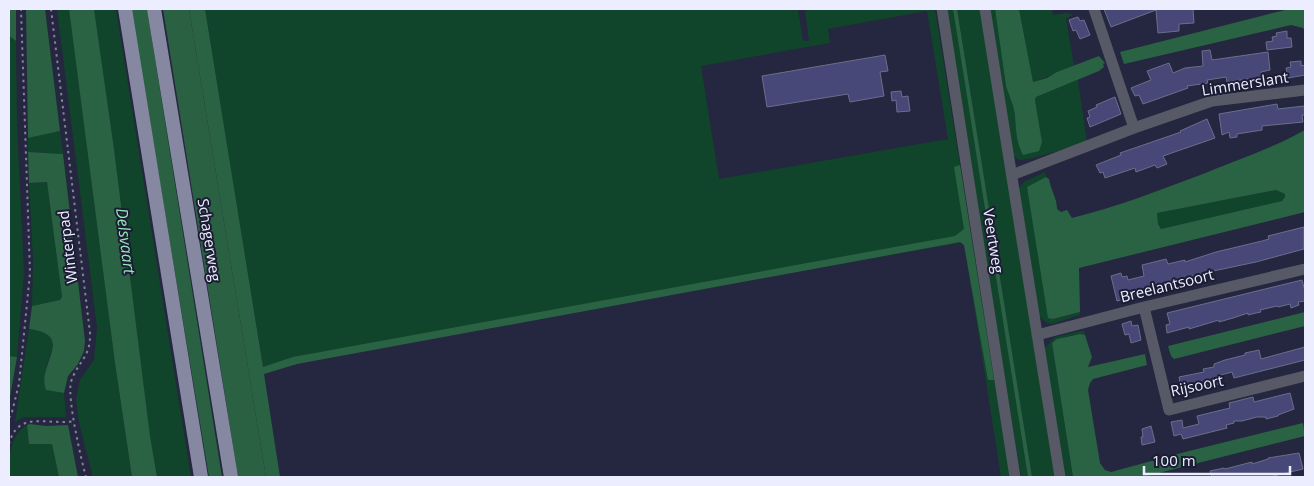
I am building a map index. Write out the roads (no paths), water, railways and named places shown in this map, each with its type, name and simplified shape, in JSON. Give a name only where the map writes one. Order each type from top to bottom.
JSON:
[{"type":"main road","points":[[125,9],[202,477]]},
{"type":"main road","name":"Schagerweg","points":[[154,9],[231,477]]},
{"type":"street","name":"Veertweg","points":[[942,9],[1016,477]]},
{"type":"street","points":[[985,9],[1060,477]]},
{"type":"street","points":[[1094,9],[1134,128]]},
{"type":"street","name":"Limmerslant","points":[[1012,175],[1134,128],[1212,101],[1305,90]]},
{"type":"street","name":"Breelantsoort","points":[[1037,335],[1144,307],[1305,269]]},
{"type":"street","name":"Rijsoort","points":[[1144,307],[1169,410],[1305,378]]},
{"type":"water label","name":"Delsvaart","points":[[126,241]]}]
